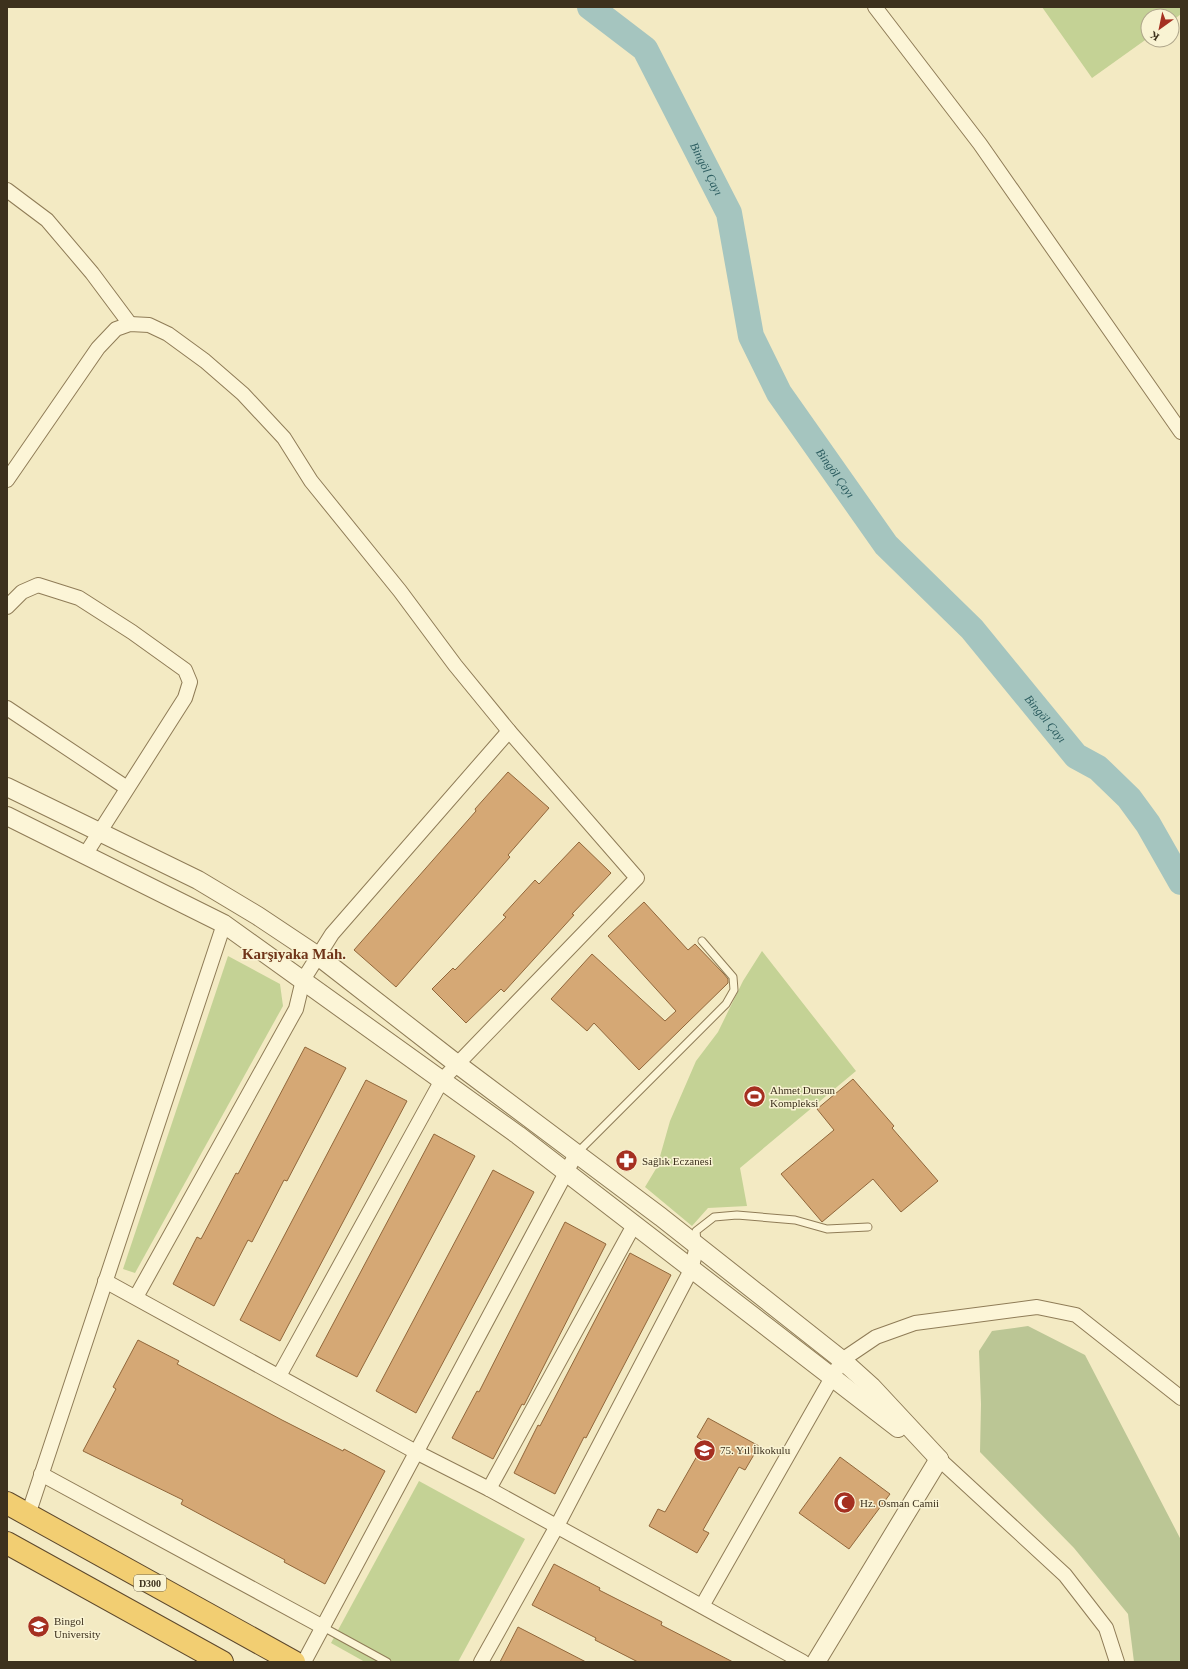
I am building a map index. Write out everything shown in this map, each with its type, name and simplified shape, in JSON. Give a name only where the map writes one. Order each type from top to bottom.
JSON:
[{"type":"highway","name":"D300","points":[[7,1503],[294,1662]]},
{"type":"highway","points":[[7,1543],[222,1662]]},
{"type":"street","points":[[874,7],[980,144],[1181,432]]},
{"type":"street","points":[[7,190],[48,220],[92,273],[130,324]]},
{"type":"street","points":[[7,480],[98,348],[116,329],[130,324],[149,325],[168,334],[205,361],[243,394],[284,438],[311,481],[400,591],[455,665],[509,731],[637,878],[442,1080],[279,1376]]},
{"type":"street","points":[[7,607],[22,592],[38,585],[79,598],[132,632],[185,670],[190,682],[185,698],[85,855]]},
{"type":"street","points":[[7,708],[127,788]]},
{"type":"street","points":[[136,1297],[296,1009],[302,980],[332,934],[509,731]]},
{"type":"street","points":[[7,786],[198,880],[258,916],[318,956],[457,1064],[697,1246],[842,1360],[872,1387],[939,1459],[1065,1575],[1106,1628],[1117,1662]]},
{"type":"street","points":[[7,816],[224,924],[518,1135],[691,1270],[939,1459]]},
{"type":"street","points":[[28,1515],[224,924]]},
{"type":"street","points":[[304,1662],[576,1154]]},
{"type":"street","points":[[489,1489],[634,1224]]},
{"type":"street","points":[[481,1662],[557,1526],[691,1270],[697,1246]]},
{"type":"street","points":[[105,1281],[416,1452],[557,1526],[803,1662]]},
{"type":"street","points":[[702,1606],[842,1360],[876,1336],[915,1323],[1037,1307],[1076,1315],[1181,1398]]},
{"type":"street","points":[[816,1662],[939,1459]]},
{"type":"street","points":[[42,1474],[323,1627]]},
{"type":"lane","points":[[576,1154],[726,1004],[734,990],[733,977],[702,941]]},
{"type":"lane","points":[[697,1246],[696,1231],[714,1217],[737,1215],[795,1220],[827,1229],[868,1227]]},
{"type":"lane","points":[[323,1627],[387,1662]]},
{"type":"green space","points":[[1042,7],[1181,7],[1180,15],[1180,8],[1140,8],[1140,44],[1092,78]]},
{"type":"green space","name":"Ahmet Dursun Kompleksi","points":[[762,951],[856,1071],[740,1168],[747,1206],[708,1208],[692,1226],[645,1187],[657,1167],[670,1121],[696,1061],[718,1032],[743,981]]},
{"type":"green space","points":[[228,956],[280,984],[283,1006],[135,1273],[123,1269]]},
{"type":"green space","points":[[1028,1326],[1085,1355],[1181,1540],[1181,1662],[1134,1662],[1128,1614],[1074,1548],[980,1452],[981,1404],[979,1351],[992,1331]]},
{"type":"green space","points":[[419,1481],[525,1539],[458,1662],[365,1662],[331,1643]]},
{"type":"building","points":[[508,772],[549,808],[508,855],[510,857],[396,987],[354,950],[476,811],[475,809]]},
{"type":"building","points":[[579,842],[611,873],[572,914],[574,915],[504,992],[501,989],[466,1023],[432,989],[453,968],[455,970],[506,917],[503,915],[535,880],[539,884]]},
{"type":"building","points":[[644,902],[688,950],[695,944],[724,974],[728,979],[728,983],[639,1070],[594,1023],[587,1031],[551,999],[592,954],[665,1021],[676,1011],[608,936]]},
{"type":"building","points":[[305,1047],[346,1068],[287,1181],[284,1180],[252,1242],[248,1240],[214,1306],[173,1284],[197,1237],[201,1239],[236,1173],[238,1174]]},
{"type":"building","points":[[853,1079],[894,1126],[892,1128],[938,1181],[901,1212],[873,1179],[822,1222],[781,1174],[834,1130],[817,1109]]},
{"type":"building","points":[[366,1080],[407,1101],[280,1341],[240,1320]]},
{"type":"building","points":[[434,1134],[475,1156],[357,1377],[316,1356]]},
{"type":"building","points":[[493,1170],[534,1192],[416,1413],[376,1391]]},
{"type":"building","points":[[565,1222],[606,1244],[524,1405],[522,1404],[493,1459],[452,1438],[477,1391],[479,1392]]},
{"type":"building","points":[[630,1253],[671,1275],[555,1494],[514,1473]]},
{"type":"building","points":[[138,1340],[179,1361],[177,1364],[282,1420],[343,1451],[344,1449],[385,1471],[325,1584],[284,1562],[285,1560],[181,1504],[183,1500],[83,1451],[116,1389],[113,1387]]},
{"type":"building","points":[[708,1418],[759,1446],[745,1470],[739,1467],[703,1530],[709,1533],[697,1553],[649,1526],[658,1509],[665,1512],[705,1442],[697,1437]]},
{"type":"building","name":"Hz. Osman Camii","points":[[840,1457],[890,1494],[849,1549],[799,1513]]},
{"type":"building","points":[[554,1564],[600,1588],[599,1590],[662,1622],[661,1625],[733,1662],[638,1662],[595,1640],[596,1638],[532,1605]]},
{"type":"building","points":[[518,1627],[586,1662],[500,1662]]},
{"type":"waterway","name":"Bingöl Çayı","points":[[590,7],[645,49],[729,213],[751,336],[779,393],[886,545],[972,629],[1076,756],[1098,768],[1129,798],[1148,824],[1181,882]]},
{"type":"place","name":"Ahmet Dursun Kompleksi","points":[[754,1096]]},
{"type":"place","name":"Sağlık Eczanesi","points":[[626,1161]]},
{"type":"place","name":"75. Yıl İlkokulu","points":[[705,1450]]},
{"type":"place","name":"Hz. Osman Camii","points":[[845,1503]]},
{"type":"place","name":"Bingol University","points":[[39,1627]]},
{"type":"district","name":"Karşıyaka Mah.","points":[[294,954]]}]
